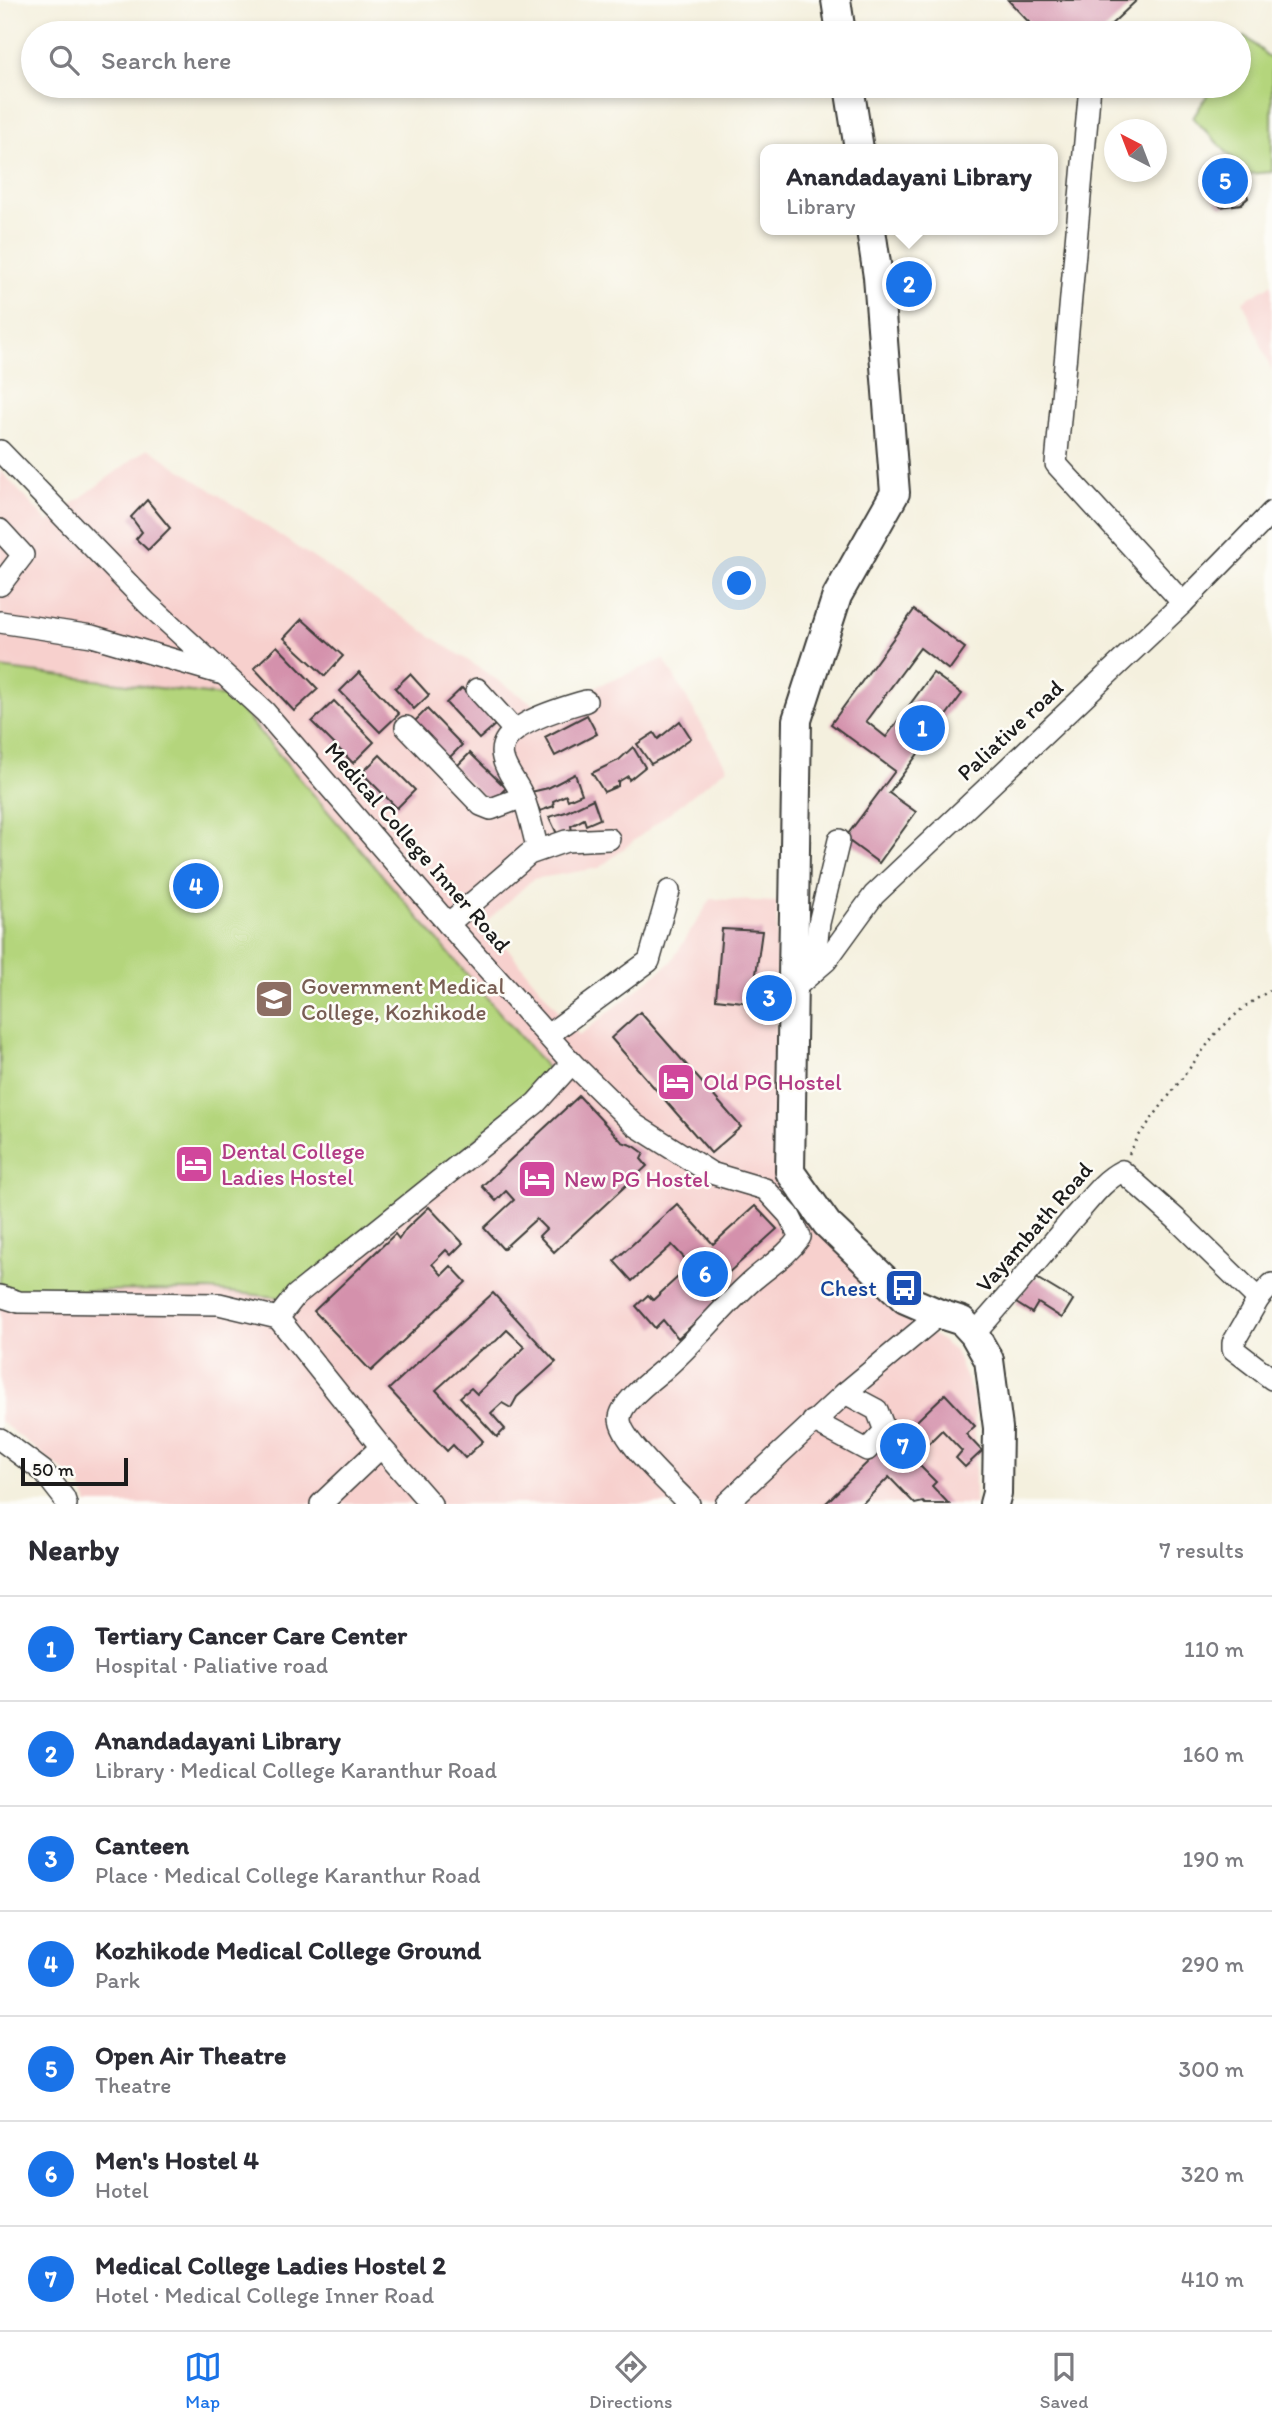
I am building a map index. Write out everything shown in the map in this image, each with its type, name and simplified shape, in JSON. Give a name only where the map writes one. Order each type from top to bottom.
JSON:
[{"type":"main road","points":[[836,0],[839,21]]},
{"type":"main road","points":[[851,98],[858,144]]},
{"type":"main road","points":[[872,235],[878,277],[895,493],[837,596],[797,720],[790,1172],[827,1224],[905,1299],[962,1321],[974,1334],[989,1360],[998,1428],[997,1493],[994,1504]]},
{"type":"street","points":[[1089,98],[1056,464],[1183,603]]},
{"type":"street","points":[[0,451],[146,603],[227,676]]},
{"type":"street","name":"Paliative road","points":[[791,991],[826,961],[874,895],[1183,603],[1272,512]]},
{"type":"street","points":[[0,530],[23,555],[0,584]]},
{"type":"street","name":"Medical College Inner Road","points":[[0,622],[92,636],[227,676],[265,712],[311,763],[448,924],[572,1063],[635,1125],[711,1172],[765,1189],[789,1215],[800,1237],[790,1252],[754,1279],[676,1358],[648,1382],[620,1415],[621,1426],[628,1438],[651,1466],[689,1504]]},
{"type":"street","points":[[477,689],[515,731]]},
{"type":"street","points":[[538,850],[523,797],[503,759],[502,748],[509,735],[541,715],[586,701]]},
{"type":"street","points":[[406,727],[481,805],[491,809],[523,797]]},
{"type":"street","points":[[448,924],[529,854],[566,841],[609,839]]},
{"type":"street","points":[[813,972],[819,923],[839,841]]},
{"type":"street","points":[[548,1035],[649,961],[669,891]]},
{"type":"street","points":[[278,1318],[296,1295],[536,1103],[572,1063]]},
{"type":"street","name":"Vayambath Road","points":[[974,1334],[1095,1194],[1112,1176],[1122,1171],[1266,1291],[1233,1343],[1233,1349],[1272,1379]]},
{"type":"street","points":[[0,1296],[19,1302],[219,1304],[278,1318],[381,1447],[431,1504]]},
{"type":"street","points":[[726,1504],[813,1421],[940,1314]]},
{"type":"street","points":[[813,1421],[867,1450],[886,1432],[877,1410],[845,1393]]},
{"type":"street","points":[[0,1439],[43,1471],[66,1504]]},
{"type":"street","points":[[321,1504],[381,1447]]},
{"type":"path","points":[[1119,1173],[1138,1137],[1216,1033],[1244,1007],[1272,989]]},
{"type":"shaded area","points":[[1272,284],[1272,371],[1243,301]]},
{"type":"shaded area","name":"Government Medical College, Kozhikode","points":[[148,448],[541,709],[664,659],[727,768],[599,868],[533,879],[486,922],[579,1036],[671,962],[711,899],[777,902],[775,1162],[906,1314],[955,1351],[973,1395],[975,1504],[88,1504],[80,1484],[0,1421],[0,470],[48,522]]},
{"type":"green space","points":[[1251,41],[1272,60],[1272,172],[1248,174],[1193,118],[1206,98],[1251,98]]},
{"type":"green space","points":[[0,668],[230,697],[553,1075],[284,1298],[209,1290],[0,1291]]},
{"type":"building","points":[[1008,0],[1137,0],[1115,21],[1028,21]]},
{"type":"building","points":[[1218,159],[1241,176],[1248,198],[1241,204],[1221,207],[1202,186],[1214,177]]},
{"type":"building","points":[[147,500],[170,528],[148,550],[136,539],[142,532],[131,517]]},
{"type":"building","points":[[914,610],[965,648],[949,670],[920,648],[866,721],[886,737],[933,673],[962,694],[889,793],[916,812],[879,863],[845,838],[895,771],[831,724]]},
{"type":"building","points":[[302,619],[343,656],[325,676],[284,638]]},
{"type":"building","points":[[277,646],[318,689],[294,711],[254,668]]},
{"type":"building","points":[[359,672],[399,714],[380,732],[340,691]]},
{"type":"building","points":[[410,674],[429,695],[414,709],[395,688]]},
{"type":"building","points":[[462,688],[495,725],[479,739],[446,703]]},
{"type":"building","points":[[334,701],[374,742],[353,763],[312,722]]},
{"type":"building","points":[[427,709],[462,745],[448,759],[413,723]]},
{"type":"building","points":[[587,715],[597,734],[555,756],[545,737]]},
{"type":"building","points":[[680,721],[691,738],[651,764],[637,744],[654,733],[658,739]]},
{"type":"building","points":[[633,747],[645,767],[629,780],[628,776],[618,782],[618,786],[604,792],[592,773],[619,760]]},
{"type":"building","points":[[470,753],[506,788],[491,803],[455,768]]},
{"type":"building","points":[[380,755],[415,790],[397,808],[362,773]]},
{"type":"building","points":[[575,774],[582,794],[568,800],[566,795],[553,801],[554,806],[540,811],[531,792],[548,788]]},
{"type":"building","points":[[593,799],[600,819],[586,825],[584,819],[571,826],[572,831],[558,836],[549,817]]},
{"type":"building","points":[[722,929],[762,931],[752,1003],[716,999]]},
{"type":"building","points":[[760,987],[782,991],[778,1009],[756,1004]]},
{"type":"building","name":"Old PG Hostel","points":[[640,1012],[741,1127],[711,1153],[611,1038]]},
{"type":"building","points":[[579,1096],[622,1142],[644,1153],[641,1159],[647,1166],[554,1252],[539,1236],[546,1229],[536,1219],[503,1249],[484,1228],[514,1200],[506,1191],[496,1201],[482,1186]]},
{"type":"building","points":[[677,1204],[713,1244],[755,1206],[777,1229],[706,1293],[716,1304],[678,1338],[663,1320],[655,1328],[636,1306],[648,1295],[653,1300],[691,1265],[672,1245],[632,1281],[614,1261]]},
{"type":"building","points":[[429,1207],[463,1243],[451,1255],[446,1250],[432,1264],[442,1275],[451,1266],[466,1282],[371,1371],[314,1311],[395,1234],[399,1239]]},
{"type":"building","points":[[1033,1276],[1073,1300],[1062,1318],[1038,1303],[1032,1313],[1016,1303]]},
{"type":"building","points":[[493,1293],[556,1362],[517,1397],[511,1408],[502,1403],[491,1413],[505,1429],[497,1437],[460,1397],[471,1388],[477,1394],[525,1347],[507,1330],[436,1390],[483,1441],[465,1458],[453,1445],[447,1451],[389,1389]]},
{"type":"building","points":[[945,1394],[975,1426],[966,1434],[982,1451],[965,1467],[956,1458],[962,1451],[942,1430],[913,1459],[936,1482],[932,1486],[949,1504],[915,1504],[889,1477],[862,1504],[825,1504],[872,1458],[870,1456],[890,1436],[896,1441]]},
{"type":"place","name":"Open Air Theatre","points":[[1225,181]]},
{"type":"place","name":"Anandadayani Library","points":[[909,284]]},
{"type":"place","name":"Tertiary Cancer Care Center","points":[[922,728]]},
{"type":"place","name":"Kozhikode Medical College Ground","points":[[196,886]]},
{"type":"place","name":"Canteen","points":[[769,998]]},
{"type":"place","name":"Government Medical College, Kozhikode","points":[[274,999]]},
{"type":"place","name":"Old PG Hostel","points":[[676,1082]]},
{"type":"place","name":"Dental College Ladies Hostel","points":[[194,1164]]},
{"type":"place","name":"New PG Hostel","points":[[537,1179]]},
{"type":"place","name":"Men's Hostel 4","points":[[705,1274]]},
{"type":"place","name":"Chest","points":[[904,1288]]},
{"type":"place","name":"Medical College Ladies Hostel 2","points":[[903,1446]]}]
